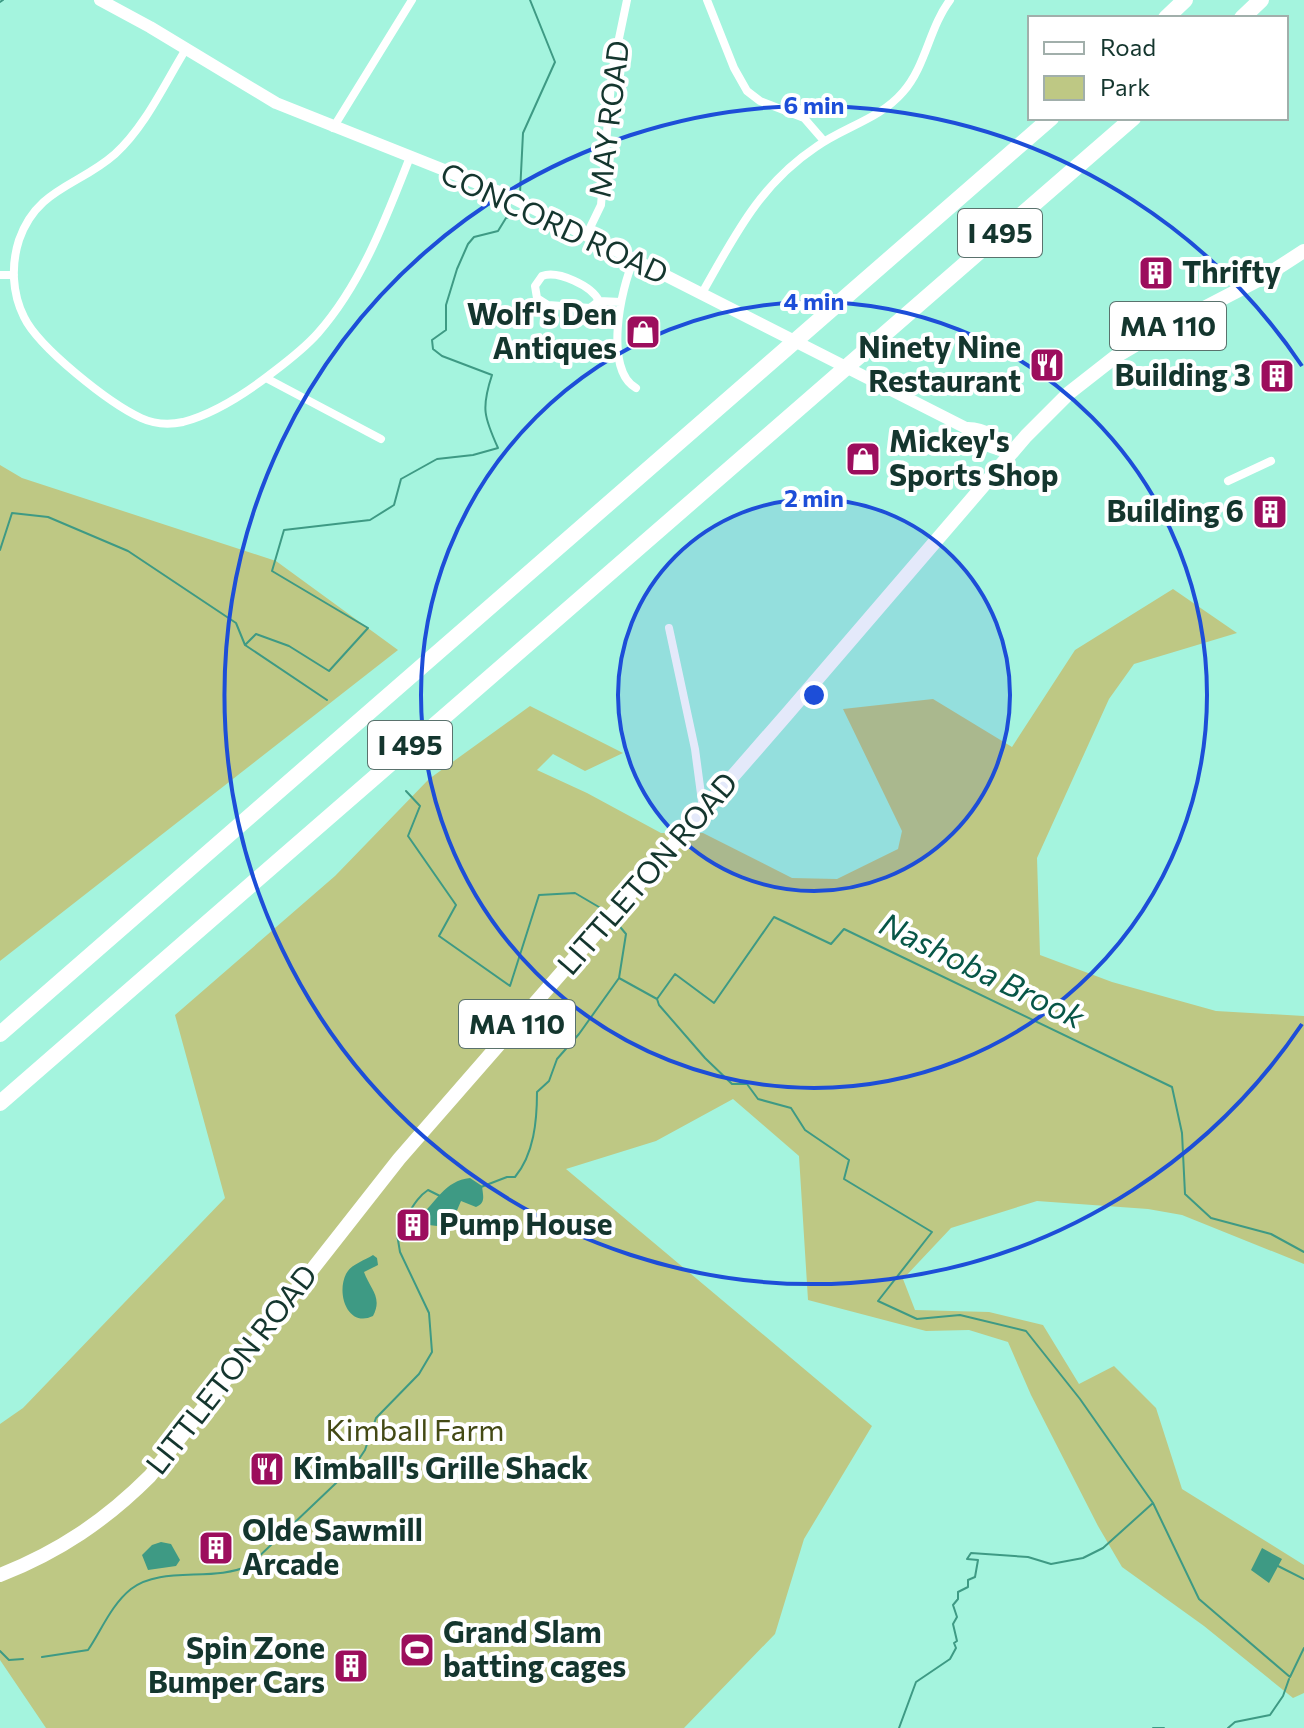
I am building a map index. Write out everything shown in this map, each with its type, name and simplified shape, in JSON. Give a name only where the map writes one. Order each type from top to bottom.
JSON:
[{"type":"highway","points":[[1168,16],[1185,0]]},
{"type":"highway","points":[[1244,16],[1261,0]]},
{"type":"highway","name":"I 495","points":[[0,1034],[1049,120]]},
{"type":"highway","name":"I 495","points":[[0,1103],[1131,120]]},
{"type":"main road","name":"CONCORD ROAD","points":[[100,0],[276,103],[507,195],[966,428],[977,427],[1003,442],[1012,452]]},
{"type":"main road","name":"LITTLETON ROAD","points":[[0,1575],[47,1555],[84,1533],[111,1513],[150,1476],[382,1180],[1012,452],[1069,393],[1115,357],[1162,329],[1253,284],[1304,251]]},
{"type":"street","points":[[333,128],[412,0]]},
{"type":"street","name":"MAY ROAD","points":[[586,236],[601,205],[612,72],[627,0]]},
{"type":"street","points":[[707,0],[734,68],[747,91],[760,101],[798,115],[824,141]]},
{"type":"street","points":[[701,295],[756,202],[786,170],[824,141],[877,114],[903,92],[915,73],[939,15],[950,0]]},
{"type":"street","points":[[186,49],[125,143],[105,162],[51,194],[35,210],[19,241],[14,275],[20,309],[38,339],[56,357],[141,418],[166,424],[184,422],[238,397],[266,378],[317,334],[339,305],[383,227],[410,157]]},
{"type":"street","points":[[634,260],[626,276],[621,302],[618,349],[624,379],[636,388]]},
{"type":"street","points":[[599,301],[591,291],[554,274],[542,276],[535,286],[537,298],[548,305],[590,308],[599,301],[621,302]]},
{"type":"street","points":[[0,275],[14,275]]},
{"type":"street","points":[[266,378],[381,439]]},
{"type":"street","points":[[1228,481],[1271,461]]},
{"type":"street","points":[[669,628],[695,749],[703,810]]},
{"type":"green space","points":[[0,465],[22,478],[276,561],[398,650],[0,961]]},
{"type":"green space","name":"Kimball Farm","points":[[1173,589],[1237,633],[1134,664],[1109,699],[1037,858],[1040,955],[1112,982],[1216,1011],[1304,1016],[1304,1264],[1182,1215],[1148,1209],[1037,1201],[951,1228],[903,1279],[915,1310],[989,1312],[1043,1325],[1079,1384],[1114,1366],[1156,1408],[1182,1489],[1304,1565],[1304,1693],[1293,1698],[1204,1626],[1122,1567],[1031,1395],[1008,1342],[969,1330],[926,1331],[808,1300],[799,1156],[733,1099],[656,1141],[566,1169],[872,1426],[804,1539],[775,1634],[684,1728],[46,1728],[0,1660],[0,1424],[23,1408],[225,1198],[175,1015],[335,876],[429,779],[530,706],[623,753],[585,771],[553,754],[537,770],[661,833],[703,833],[792,878],[837,879],[898,849],[902,831],[843,709],[933,699],[1012,747],[1075,650]]},
{"type":"shaded area","points":[[470,1178],[482,1186],[481,1203],[476,1207],[461,1201],[452,1222],[437,1226],[421,1224],[418,1218],[441,1194],[454,1183]]},
{"type":"shaded area","points":[[373,1255],[378,1265],[364,1272],[376,1298],[376,1309],[373,1316],[357,1317],[346,1307],[343,1282],[351,1268]]},
{"type":"shaded area","points":[[161,1542],[171,1544],[180,1560],[176,1566],[148,1570],[142,1555],[152,1545]]},
{"type":"shaded area","points":[[1262,1548],[1282,1559],[1269,1583],[1251,1570]]},
{"type":"waterway","points":[[520,193],[523,133],[555,62],[530,0]]},
{"type":"waterway","points":[[245,645],[256,634],[289,646],[329,671],[368,628],[272,571],[284,530],[370,520],[394,505],[401,479],[437,459],[473,455],[498,448],[486,412],[486,396],[492,375],[442,356],[433,349],[432,340],[446,330],[446,305],[468,244],[474,237],[498,231],[506,218],[516,216]]},
{"type":"waterway","name":"Nashoba Brook","points":[[0,550],[12,513],[48,517],[128,551],[236,623],[245,645],[327,700]]},
{"type":"waterway","name":"Nashoba Brook","points":[[406,791],[420,806],[408,836],[456,905],[439,936],[510,986],[539,895],[575,893],[604,910]]},
{"type":"waterway","name":"Nashoba Brook","points":[[616,922],[626,934],[619,978],[657,999],[675,974],[714,1003],[774,917],[831,944],[844,929],[1172,1087],[1182,1133],[1185,1194],[1211,1218],[1271,1234],[1304,1252]]},
{"type":"waterway","points":[[481,1187],[515,1177],[521,1168],[533,1137],[537,1092],[549,1081],[557,1059],[619,978]]},
{"type":"waterway","points":[[657,999],[705,1058],[732,1084],[747,1084],[758,1099],[791,1108],[805,1130],[849,1160],[844,1179],[932,1232],[878,1301],[917,1319],[960,1315],[1026,1331],[1080,1399],[1153,1503],[1199,1599],[1290,1677],[1304,1648]]},
{"type":"waterway","points":[[398,1227],[428,1190],[440,1196]]},
{"type":"waterway","points":[[42,1657],[88,1650],[118,1603],[131,1589],[144,1582],[173,1576],[221,1573],[250,1565],[355,1465],[365,1450],[376,1418],[419,1374],[432,1352],[429,1313],[400,1252],[397,1234]]},
{"type":"waterway","points":[[899,1728],[916,1682],[950,1659],[956,1648],[953,1624],[957,1617],[953,1605],[958,1599],[958,1592],[968,1587],[968,1580],[975,1577],[978,1560],[967,1559],[971,1553],[1028,1557],[1051,1564],[1083,1558],[1103,1548],[1153,1503]]},
{"type":"waterway","points":[[1278,1566],[1304,1579]]},
{"type":"waterway","points":[[0,1651],[9,1660],[23,1659]]},
{"type":"waterway","points":[[1228,1728],[1235,1722],[1270,1715],[1283,1696],[1289,1679]]},
{"type":"waterway","points":[[1153,1728],[1164,1728]]},
{"type":"place","name":"Thrifty","points":[[1156,273]]},
{"type":"place","name":"Wolf's Den Antiques","points":[[643,332]]},
{"type":"place","name":"Ninety Nine Restaurant","points":[[1047,365]]},
{"type":"place","name":"Building 3","points":[[1277,376]]},
{"type":"place","name":"Mickey's Sports Shop","points":[[863,459]]},
{"type":"place","name":"Building 6","points":[[1270,512]]},
{"type":"place","name":"Pump House","points":[[413,1225]]},
{"type":"place","name":"Kimball's Grille Shack","points":[[267,1469]]},
{"type":"place","name":"Olde Sawmill Arcade","points":[[216,1548]]},
{"type":"place","name":"Grand Slam batting cages","points":[[417,1650]]},
{"type":"place","name":"Spin Zone Bumper Cars","points":[[351,1666]]}]
